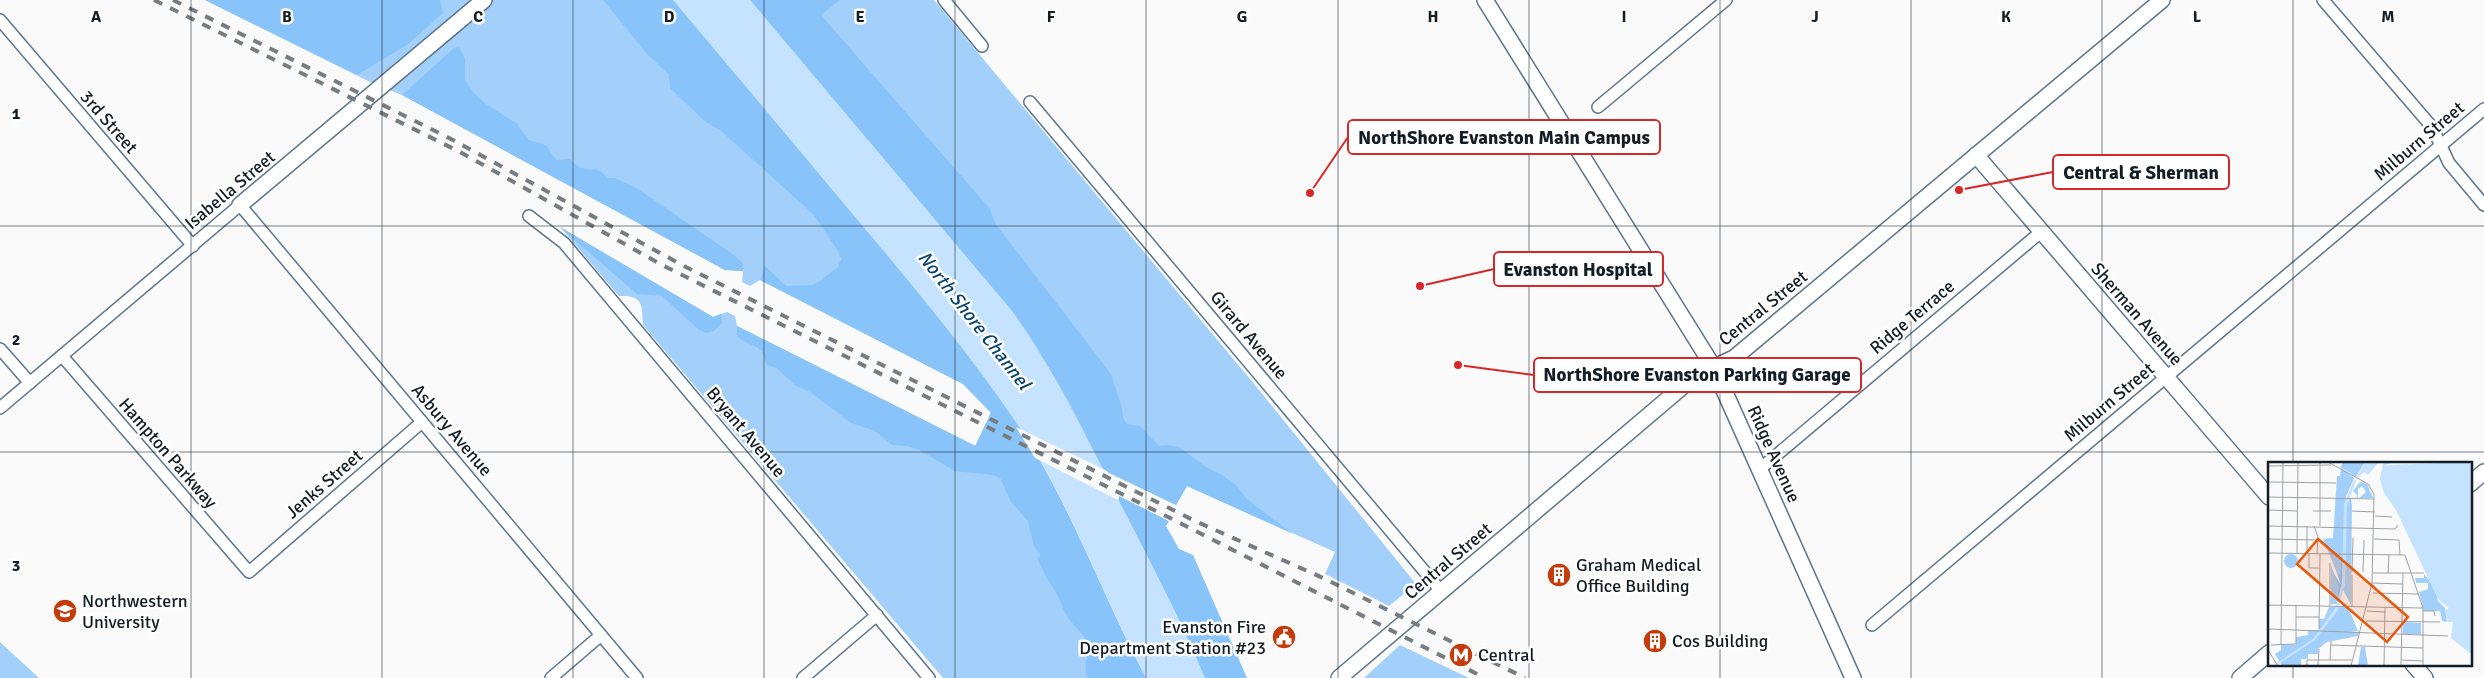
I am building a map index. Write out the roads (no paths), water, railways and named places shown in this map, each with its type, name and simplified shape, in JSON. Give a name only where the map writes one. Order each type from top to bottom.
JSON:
[{"type":"street","name":"Isabella Street","points":[[0,408],[484,0]]},
{"type":"street","points":[[944,0],[982,46]]},
{"type":"street","name":"Ridge Avenue","points":[[1485,0],[1714,368],[1853,678]]},
{"type":"street","points":[[1598,107],[1726,0]]},
{"type":"street","name":"Central Street","points":[[1339,678],[1695,376],[1734,358],[2162,0]]},
{"type":"street","points":[[2323,0],[2432,127],[2448,163],[2484,205]]},
{"type":"street","name":"3rd Street","points":[[1,24],[193,246]]},
{"type":"street","name":"Girard Avenue","points":[[1030,102],[1441,591]]},
{"type":"street","name":"Milburn Street","points":[[1872,625],[2484,110]]},
{"type":"street","name":"Sherman Avenue","points":[[1976,155],[2268,496]]},
{"type":"street","name":"Asbury Avenue","points":[[240,206],[637,678]]},
{"type":"street","name":"Bryant Avenue","points":[[530,216],[564,243],[930,678]]},
{"type":"street","name":"Ridge Terrace","points":[[1760,469],[2042,231]]},
{"type":"street","points":[[0,349],[30,383]]},
{"type":"street","name":"Hampton Parkway","points":[[62,356],[249,572]]},
{"type":"street","name":"Jenks Street","points":[[249,572],[422,422]]},
{"type":"street","points":[[2472,482],[2484,472]]},
{"type":"street","points":[[803,678],[877,615]]},
{"type":"street","points":[[551,678],[601,635]]},
{"type":"street","points":[[2240,678],[2268,654]]},
{"type":"street","points":[[2415,666],[2425,678]]},
{"type":"water","name":"North Shore Channel","points":[[673,0],[750,0],[1012,311],[1041,355],[1079,423],[1173,608],[1205,678],[1146,678],[1055,487],[1020,428],[959,344],[916,290]]},
{"type":"railway","points":[[154,0],[460,152],[664,266],[1170,518],[1485,678]]},
{"type":"railway","points":[[173,0],[453,140],[682,265],[1195,521],[1323,578],[1525,678]]},
{"type":"place","name":"Central & Sherman","points":[[1959,190]]},
{"type":"place","name":"NorthShore Evanston Main Campus","points":[[1310,193]]},
{"type":"place","name":"Evanston Hospital","points":[[1420,286]]},
{"type":"place","name":"NorthShore Evanston Parking Garage","points":[[1458,365]]},
{"type":"place","name":"Graham Medical Office Building","points":[[1559,575]]},
{"type":"place","name":"Northwestern University","points":[[65,611]]},
{"type":"place","name":"Evanston Fire Department Station #23","points":[[1284,637]]},
{"type":"place","name":"Cos Building","points":[[1655,641]]},
{"type":"place","name":"Central","points":[[1461,655]]}]
